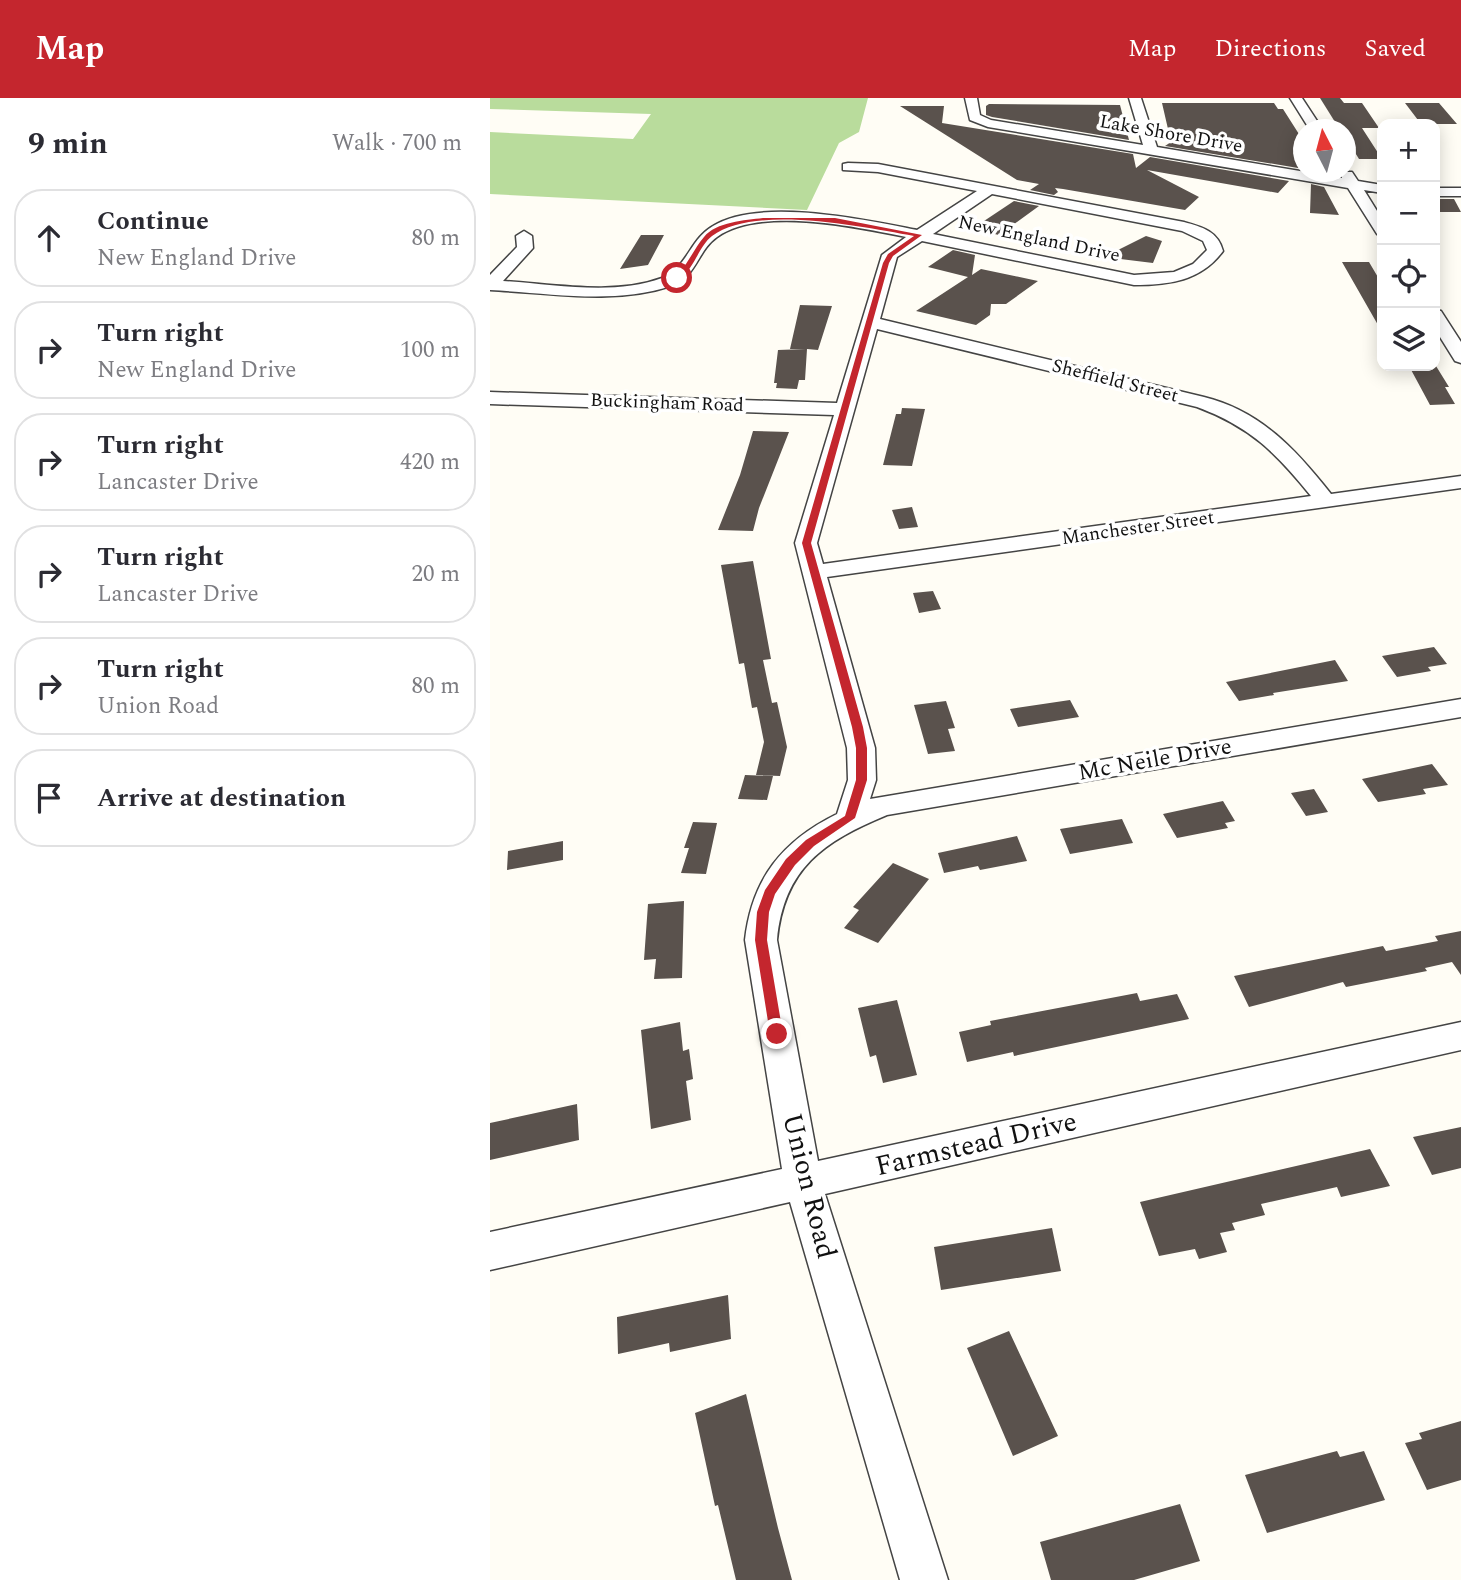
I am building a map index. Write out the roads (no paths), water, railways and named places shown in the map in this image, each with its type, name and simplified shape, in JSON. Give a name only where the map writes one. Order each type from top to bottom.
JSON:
[{"type":"street","name":"Lake Shore Drive","points":[[971,98],[974,117],[982,121],[1377,188]]},
{"type":"street","points":[[1135,98],[1151,150]]},
{"type":"street","points":[[1296,98],[1310,119]]},
{"type":"street","name":"New England Drive","points":[[490,285],[612,290],[657,285],[677,278],[688,270],[703,242],[712,233],[751,220],[835,220],[1135,280],[1164,279],[1187,274],[1215,251],[1214,244],[1208,237],[1184,227],[878,168],[848,167]]},
{"type":"street","points":[[1352,182],[1377,223]]},
{"type":"street","points":[[850,818],[862,780],[861,748],[806,543],[890,255],[990,189]]},
{"type":"street","points":[[1440,192],[1461,192]]},
{"type":"street","points":[[490,285],[525,248],[524,236]]},
{"type":"street","name":"Sheffield Street","points":[[869,322],[1216,407],[1252,423],[1279,443],[1326,501]]},
{"type":"street","points":[[1440,323],[1461,357]]},
{"type":"street","name":"Buckingham Road","points":[[490,398],[844,409]]},
{"type":"street","name":"Manchester Street","points":[[814,572],[1461,482]]},
{"type":"street","name":"Mc Neile Drive","points":[[850,818],[882,806],[1461,708]]},
{"type":"street","name":"Union Road","points":[[850,818],[810,843],[790,862],[769,893],[761,925],[761,940],[803,1182],[924,1580]]},
{"type":"street","name":"Farmstead Drive","points":[[490,1251],[1461,1036]]}]
